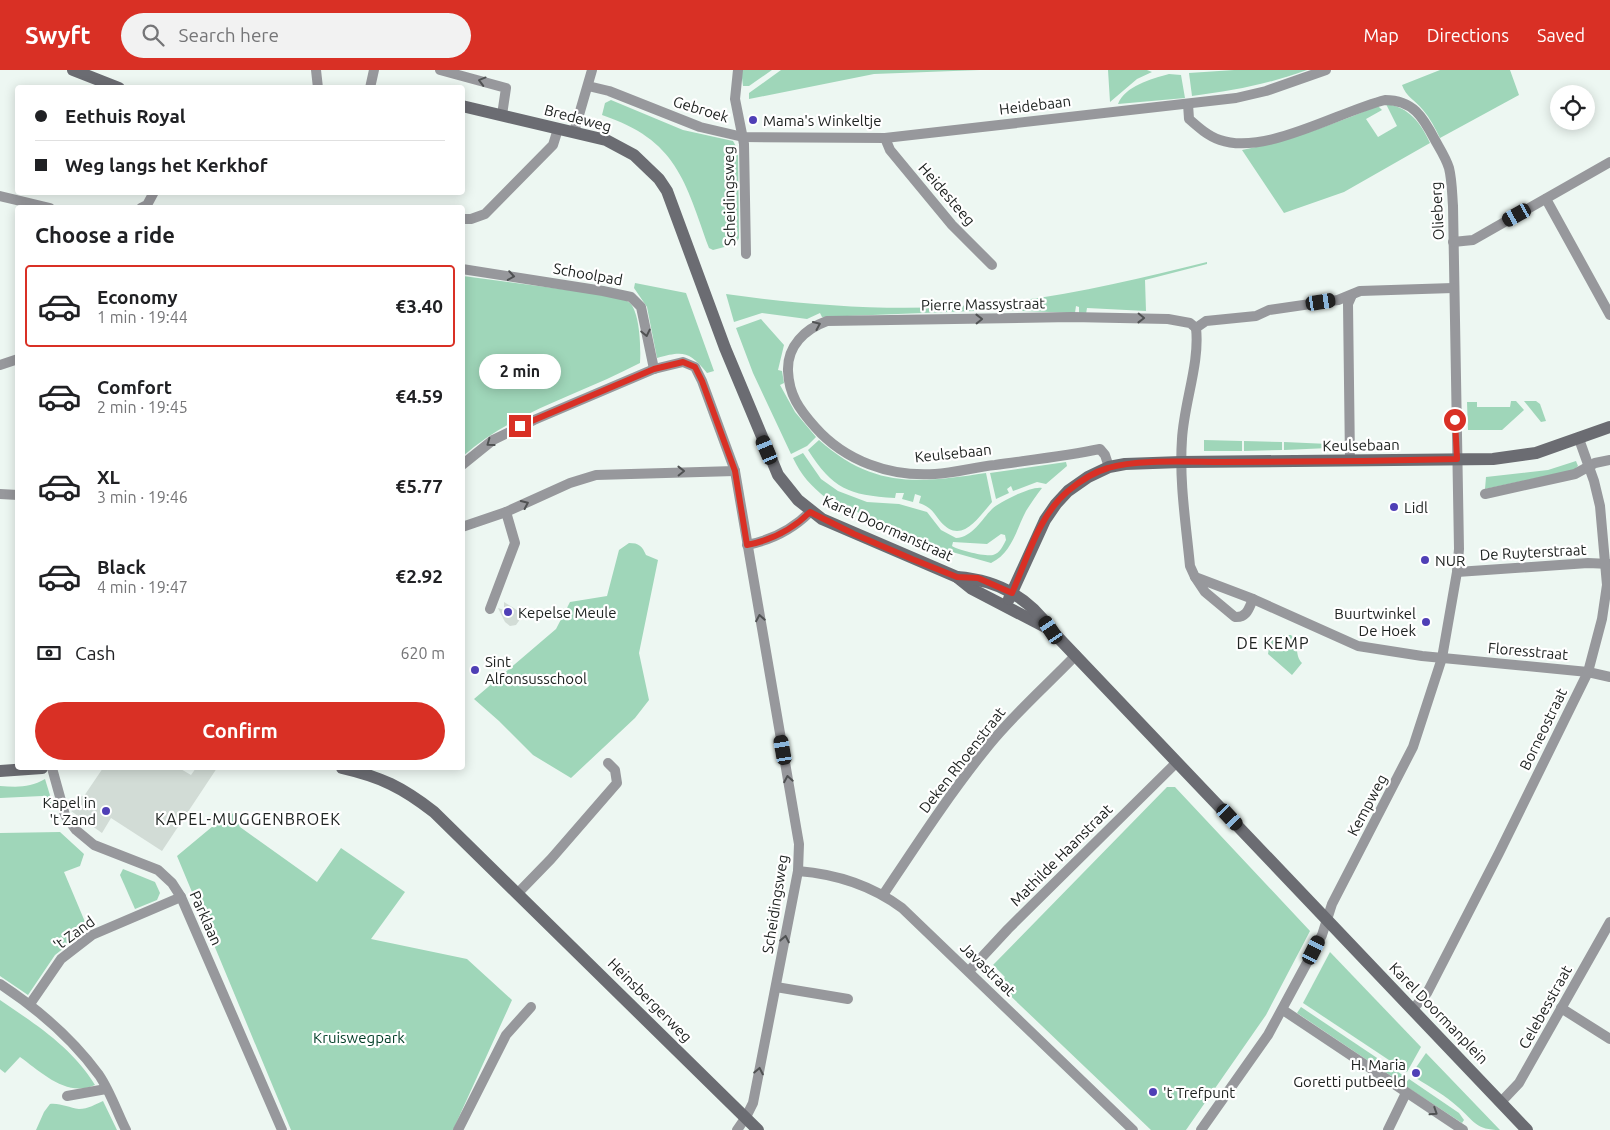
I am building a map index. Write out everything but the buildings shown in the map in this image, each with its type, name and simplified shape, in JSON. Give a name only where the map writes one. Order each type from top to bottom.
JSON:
[{"type":"main road","points":[[73,70],[111,85]]},
{"type":"main road","name":"Bredeweg","points":[[465,107],[606,140],[634,155],[659,179],[667,191],[704,294]]},
{"type":"main road","name":"Karel Doormanstraat","points":[[704,294],[724,348],[778,475],[786,488],[810,512],[854,534],[957,577],[972,588],[1051,630]]},
{"type":"main road","name":"Keulsebaan","points":[[1006,605],[1045,520],[1056,504],[1068,491],[1088,477],[1108,467],[1125,464],[1182,462],[1350,461],[1515,457],[1536,453],[1610,427]]},
{"type":"main road","name":"Karel Doormanstraat","points":[[957,577],[978,578],[1012,593],[1032,606],[1051,630],[1327,918]]},
{"type":"main road","points":[[0,771],[15,770]]},
{"type":"main road","name":"Heinsbergerweg","points":[[349,770],[390,782],[412,795],[434,812],[758,1130]]},
{"type":"main road","name":"Karel Doormanplein","points":[[1327,918],[1527,1130]]},
{"type":"street","points":[[316,70],[318,85]]},
{"type":"street","points":[[371,85],[374,70]]},
{"type":"street","points":[[440,70],[506,88],[502,115]]},
{"type":"street","points":[[574,132],[592,70]]},
{"type":"street","name":"Gebroek","points":[[738,70],[736,99],[739,126],[743,137]]},
{"type":"street","name":"Heidebaan","points":[[743,137],[885,138],[1108,111],[1188,104],[1236,98],[1266,91],[1326,70]]},
{"type":"street","name":"Gebroek","points":[[588,86],[609,92],[700,127],[743,137]]},
{"type":"street","name":"Olieberg","points":[[1188,104],[1189,119],[1203,131],[1219,140],[1244,144],[1308,129],[1385,100],[1396,100],[1405,103],[1413,108],[1427,125],[1449,168],[1453,206],[1457,459]]},
{"type":"street","points":[[465,219],[485,214],[553,145],[558,129]]},
{"type":"street","name":"Scheidingsweg","points":[[743,137],[746,254]]},
{"type":"street","name":"Heidesteeg","points":[[885,138],[890,150],[952,225],[992,265]]},
{"type":"street","points":[[1453,242],[1473,240],[1610,162]]},
{"type":"street","points":[[0,196],[38,205]]},
{"type":"street","points":[[1546,199],[1610,315]]},
{"type":"street","name":"Schoolpad","points":[[465,269],[631,297],[641,307],[654,369]]},
{"type":"street","points":[[1253,599],[1247,613],[1243,616],[1235,616],[1205,592],[1190,566],[1182,462],[1182,437],[1192,373],[1196,328],[1206,321],[1256,316],[1269,310],[1338,300],[1360,291],[1454,288]]},
{"type":"street","points":[[1350,461],[1348,304],[1352,295]]},
{"type":"street","name":"Pierre Massystraat","points":[[788,362],[792,350],[801,337],[812,327],[827,321],[1168,319],[1190,324],[1196,328]]},
{"type":"street","points":[[0,365],[15,360]]},
{"type":"street","name":"Scheidingsweg","points":[[654,369],[683,362],[695,367],[706,390],[735,471],[799,844],[798,871],[753,1103],[737,1130]]},
{"type":"street","name":"Keulsebaan","points":[[788,362],[789,388],[800,409],[813,425],[840,449],[877,468],[898,473],[937,474],[1100,450],[1105,455],[1108,467]]},
{"type":"street","points":[[465,462],[492,440],[654,369]]},
{"type":"street","name":"Borneostraat","points":[[1412,1010],[1427,993],[1588,672],[1602,619],[1608,564],[1600,506],[1579,439]]},
{"type":"street","name":"Kempweg","points":[[1201,1130],[1268,1036],[1283,1010],[1322,935],[1332,904],[1413,747],[1442,658],[1457,572],[1459,495],[1457,459]]},
{"type":"street","points":[[1484,494],[1575,474],[1589,466],[1610,460]]},
{"type":"street","points":[[465,526],[506,512],[570,482],[596,474],[735,471]]},
{"type":"street","points":[[0,494],[15,495]]},
{"type":"street","points":[[490,609],[515,543],[506,512]]},
{"type":"street","points":[[747,545],[763,542],[793,527],[810,512]]},
{"type":"street","name":"De Ruyterstraat","points":[[1457,572],[1588,563],[1608,564]]},
{"type":"street","name":"Floresstraat","points":[[1195,577],[1253,599],[1358,646],[1442,658],[1588,672],[1610,677]]},
{"type":"street","name":"Deken Rhoenstraat","points":[[884,895],[938,812],[989,745],[1014,716],[1076,655]]},
{"type":"street","name":"Mathilde Haanstraat","points":[[969,971],[1028,908],[1177,762]]},
{"type":"street","points":[[517,894],[551,859],[616,783],[615,770],[608,763]]},
{"type":"street","name":"Parklaan","points":[[53,770],[65,815],[76,830],[94,845],[158,870],[172,882],[181,897],[282,1130]]},
{"type":"street","name":"Javastraat","points":[[798,871],[817,873],[850,881],[884,895],[902,908],[1133,1130]]},
{"type":"street","name":"'t Zand","points":[[30,1004],[61,959],[92,935],[181,897]]},
{"type":"street","name":"Celebesstraat","points":[[1501,1102],[1519,1083],[1610,922]]},
{"type":"street","points":[[0,984],[30,1004],[71,1041],[100,1076],[126,1130]]},
{"type":"street","points":[[776,987],[848,999]]},
{"type":"street","points":[[458,1130],[506,1035],[531,1007]]},
{"type":"street","points":[[1561,1008],[1610,1039]]},
{"type":"street","points":[[1283,1010],[1463,1130]]},
{"type":"street","points":[[67,1096],[106,1089]]},
{"type":"street","points":[[1388,1130],[1406,1093]]},
{"type":"green space","points":[[741,70],[772,70],[749,86],[743,86]]},
{"type":"green space","points":[[781,70],[980,70],[874,74],[749,99],[749,93]]},
{"type":"green space","points":[[1108,70],[1147,70],[1152,72],[1137,79],[1110,102]]},
{"type":"green space","points":[[1234,70],[1307,70],[1250,86],[1192,96],[1189,73]]},
{"type":"green space","points":[[1440,70],[1510,70],[1519,95],[1440,138],[1428,116],[1408,96],[1402,85]]},
{"type":"green space","points":[[1169,74],[1181,75],[1185,98],[1118,104],[1126,92],[1132,88]]},
{"type":"green space","points":[[611,100],[683,130],[733,141],[738,150],[739,238],[736,244],[713,250],[709,248],[693,202],[675,166],[662,150],[647,137],[627,125],[602,115],[605,103]]},
{"type":"green space","points":[[1386,104],[1408,112],[1423,129],[1430,143],[1344,192],[1284,213],[1242,150],[1294,137],[1378,106],[1382,110],[1366,119],[1378,137],[1397,126]]},
{"type":"green space","points":[[1207,262],[1207,264],[1145,280],[1146,311],[1087,308],[1086,314],[1079,313],[1079,307],[1076,306],[1075,313],[999,310],[822,317],[820,313],[807,319],[762,313],[734,322],[726,294],[761,299],[866,307],[901,308],[971,305],[1031,299],[1082,290]]},
{"type":"green space","points":[[465,276],[621,297],[631,304],[638,324],[640,363],[526,415],[483,440],[465,454]]},
{"type":"green space","points":[[635,283],[686,293],[714,371],[707,373],[695,360],[685,355],[673,354],[657,358],[647,307],[634,288]]},
{"type":"green space","points":[[761,319],[784,345],[778,370],[782,371],[784,383],[780,385],[795,412],[816,437],[807,446],[791,454],[753,373],[736,328]]},
{"type":"green space","points":[[1511,401],[1516,401],[1524,410],[1502,430],[1468,430],[1467,402],[1477,402],[1477,407],[1510,407]]},
{"type":"green space","points":[[1524,401],[1536,401],[1540,404],[1546,421],[1541,422]]},
{"type":"green space","points":[[819,440],[839,456],[859,467],[878,475],[898,479],[939,479],[986,473],[992,502],[969,527],[955,531],[940,521],[929,508],[919,503],[921,496],[915,494],[913,502],[902,499],[904,493],[896,493],[895,498],[865,495],[843,488],[834,482],[808,450]]},
{"type":"green space","points":[[1204,440],[1242,441],[1242,451],[1204,451]]},
{"type":"green space","points":[[1244,441],[1282,442],[1282,450],[1244,451]]},
{"type":"green space","points":[[1284,442],[1329,444],[1329,448],[1284,450]]},
{"type":"green space","points":[[803,453],[821,479],[838,491],[867,502],[899,504],[927,512],[941,530],[956,538],[967,535],[992,509],[1002,502],[1024,491],[1042,488],[1026,511],[1009,547],[998,559],[991,563],[938,548],[826,498],[807,480],[793,458]],"holes":[[[1001,534],[1005,535],[1006,540],[1002,547],[998,553],[993,555],[972,553],[952,546],[953,542],[987,544]]]},
{"type":"green space","points":[[1576,461],[1578,466],[1574,470],[1485,489],[1486,477],[1548,470]]},
{"type":"green space","points":[[1066,462],[1067,466],[1046,484],[1037,482],[1013,491],[1011,486],[1007,489],[1009,493],[996,499],[990,473]]},
{"type":"green space","points":[[629,543],[638,544],[646,555],[658,560],[639,653],[649,700],[635,718],[571,778],[533,755],[474,699],[556,629],[570,602],[607,596],[619,550]]},
{"type":"green space","points":[[1277,635],[1291,635],[1294,638],[1298,657],[1302,663],[1292,675],[1268,654],[1270,642]]},
{"type":"green space","points":[[45,779],[53,805],[43,806],[42,796],[0,798],[0,786],[18,787]]},
{"type":"green space","points":[[1167,787],[1175,787],[1310,931],[1266,1015],[1186,1130],[1151,1130],[998,984],[1005,977],[993,965]]},
{"type":"green space","name":"Kruiswegpark","points":[[231,811],[240,827],[317,882],[341,848],[405,892],[371,939],[467,959],[512,1000],[453,1130],[291,1130],[177,856]]},
{"type":"green space","points":[[60,832],[84,854],[80,866],[64,872],[88,929],[55,955],[28,995],[0,976],[0,833]]},
{"type":"green space","points":[[123,869],[155,882],[160,893],[157,900],[135,909],[120,875]]},
{"type":"green space","points":[[1330,952],[1421,1047],[1407,1072],[1303,1003]]},
{"type":"green space","points":[[0,1000],[52,1037],[86,1071],[95,1085],[85,1088],[65,1086],[55,1082],[20,1057],[5,1073],[0,1069]]},
{"type":"green space","points":[[1301,1007],[1404,1076],[1400,1082],[1297,1013]]},
{"type":"green space","points":[[1426,1053],[1500,1130],[1492,1130],[1476,1124],[1448,1099],[1416,1078],[1418,1074],[1415,1069]]},
{"type":"green space","points":[[1409,1079],[1459,1113],[1464,1120],[1462,1123],[1404,1085]]},
{"type":"green space","points":[[103,1101],[117,1130],[36,1130],[50,1104],[79,1109]]},
{"type":"place","name":"Mama's Winkeltje","points":[[753,120]]},
{"type":"place","name":"Lidl","points":[[1394,507]]},
{"type":"place","name":"NUR","points":[[1425,560]]},
{"type":"place","name":"Kepelse Meule","points":[[508,612]]},
{"type":"place","name":"Buurtwinkel De Hoek","points":[[1426,622]]},
{"type":"place","name":"Sint Alfonsusschool","points":[[475,670]]},
{"type":"place","name":"Kapel in 't Zand","points":[[106,811]]},
{"type":"place","name":"H. Maria Goretti putbeeld","points":[[1416,1073]]},
{"type":"place","name":"'t Trefpunt","points":[[1153,1092]]},
{"type":"district","name":"DE KEMP","points":[[1273,643]]},
{"type":"district","name":"KAPEL-MUGGENBROEK","points":[[248,819]]},
{"type":"route","points":[[520,426],[654,369],[683,362],[695,367],[720,426],[735,471],[747,545],[763,542],[793,527],[810,512],[854,534],[912,559],[957,577],[978,578],[1012,593],[1045,520],[1056,504],[1068,491],[1088,477],[1108,467],[1125,464],[1182,462],[1457,459],[1455,420]]}]
